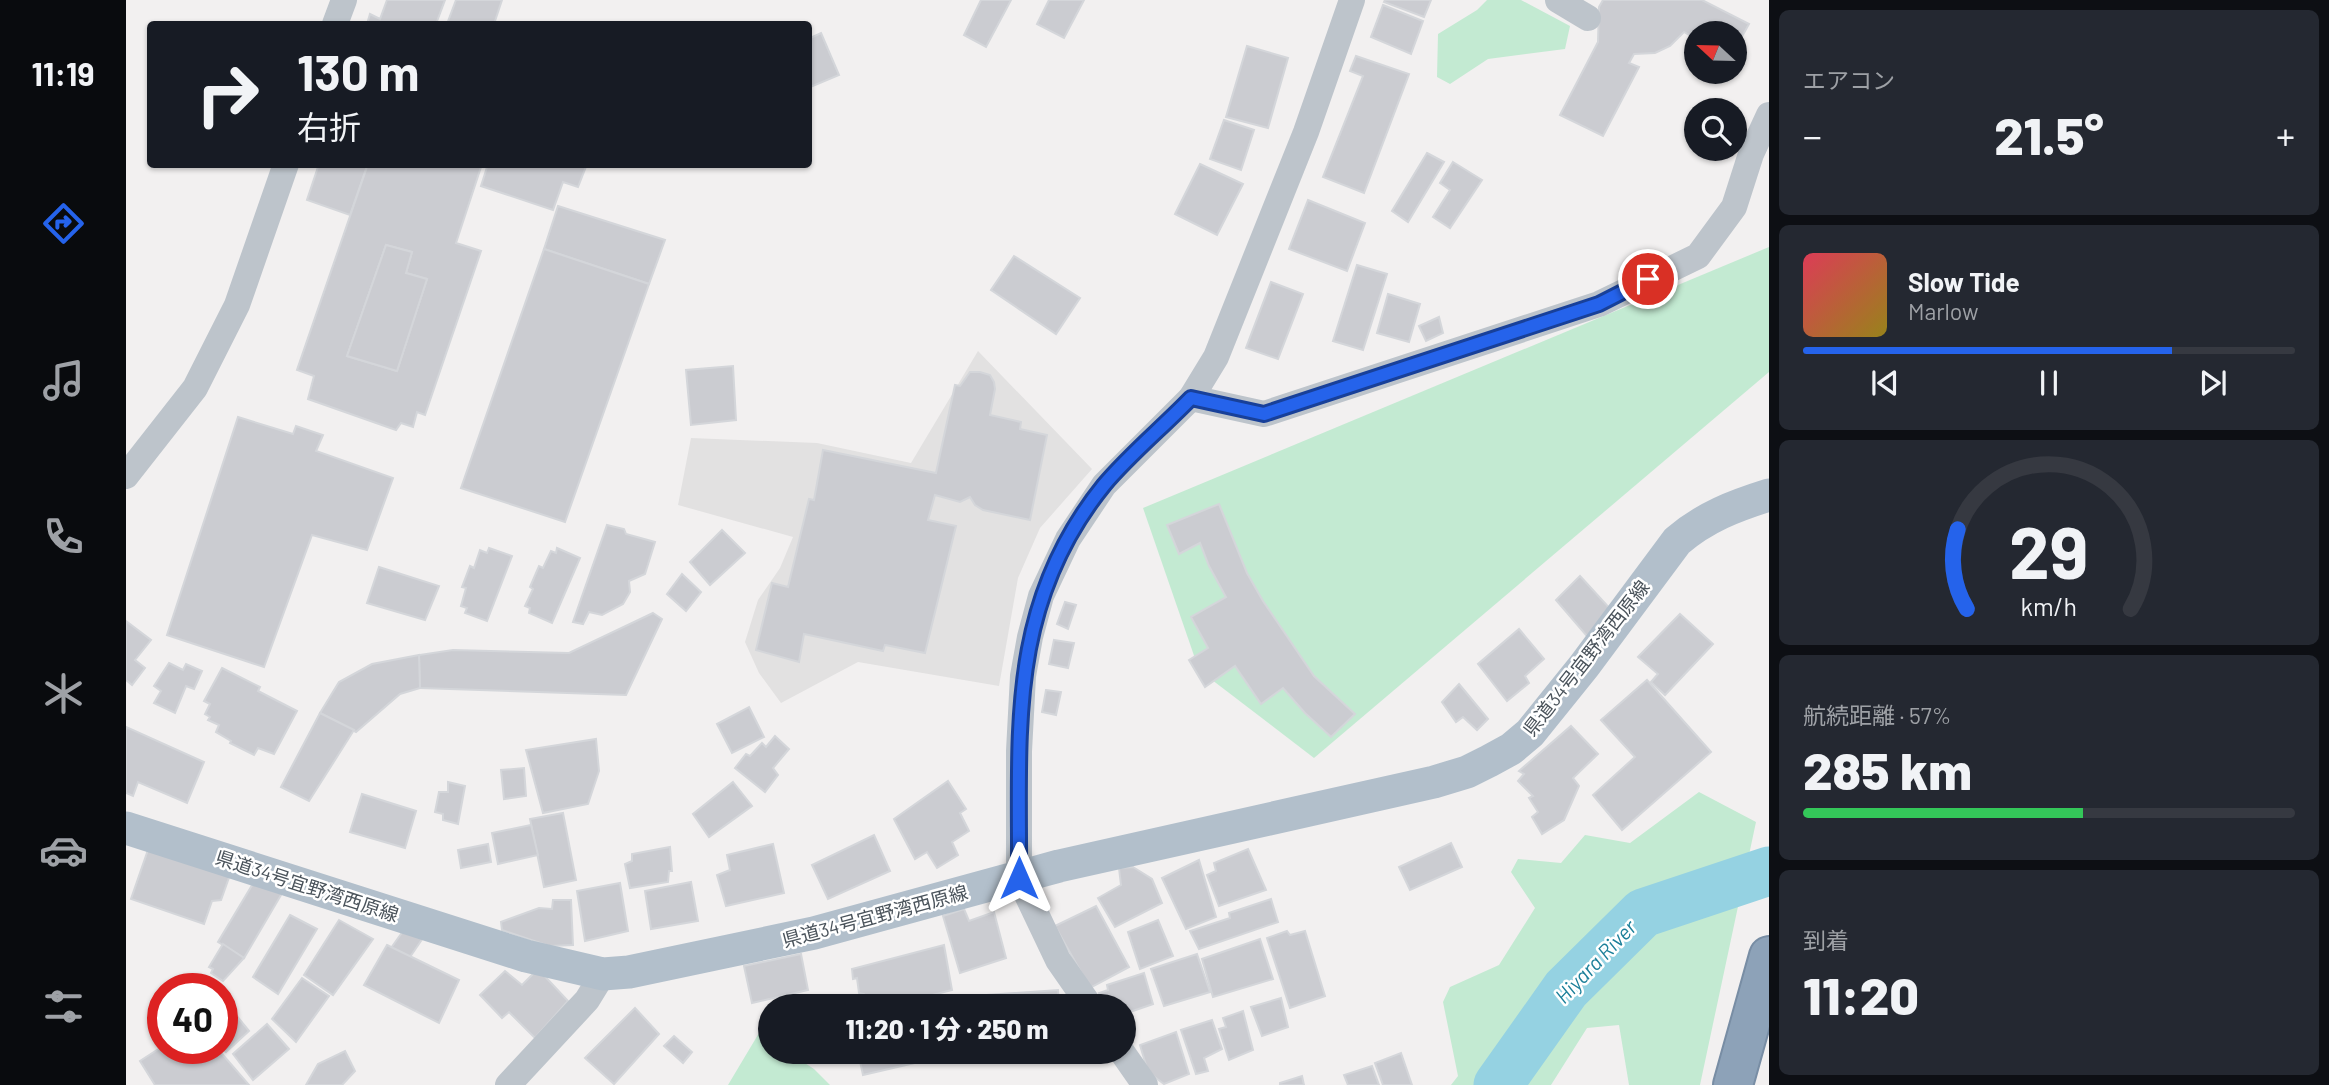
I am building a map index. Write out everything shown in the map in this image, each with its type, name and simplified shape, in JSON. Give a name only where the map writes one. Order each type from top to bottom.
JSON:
[{"type":"highway","points":[[1733,1085],[1769,956]]},
{"type":"main road","name":"県道34号宜野湾西原線","points":[[126,828],[526,956],[603,974],[629,972],[766,944],[1059,866],[1434,782],[1478,767],[1511,749],[1538,723],[1678,541],[1696,525],[1713,515],[1769,495]]},
{"type":"street","points":[[336,21],[344,0]]},
{"type":"street","points":[[1082,994],[1058,960],[1019,878],[1019,751],[1023,676],[1041,596],[1068,539],[1104,485],[1191,398],[1216,357],[1306,132],[1352,0]]},
{"type":"street","points":[[1558,0],[1588,18]]},
{"type":"street","points":[[1191,398],[1264,414],[1599,304],[1698,256],[1734,207],[1751,154],[1769,115]]},
{"type":"street","points":[[126,476],[195,388],[237,305],[285,168]]},
{"type":"street","points":[[508,1085],[587,1000],[603,974]]},
{"type":"street","points":[[1130,1064],[1145,1085]]},
{"type":"shaded area","points":[[978,351],[1092,469],[1040,528],[1018,578],[999,686],[858,662],[781,703],[759,673],[745,642],[758,600],[780,568],[793,537],[678,505],[691,438],[817,443],[911,463]]},
{"type":"green space","points":[[1487,0],[1521,0],[1570,26],[1565,49],[1488,59],[1450,84],[1437,77],[1438,34],[1477,10]]},
{"type":"green space","points":[[1769,247],[1769,372],[1314,758],[1199,670],[1143,508]]},
{"type":"green space","points":[[1699,792],[1756,822],[1700,1085],[1629,1085],[1619,1025],[1587,1028],[1551,1085],[1451,1085],[1458,1076],[1443,1002],[1450,987],[1499,965],[1535,908],[1511,872],[1518,859],[1561,863],[1585,835],[1630,843]]},
{"type":"green space","points":[[758,1035],[758,1064],[806,1064],[830,1085],[728,1085]]},
{"type":"building","points":[[387,0],[445,0],[437,21],[368,21],[370,14],[380,19]]},
{"type":"building","points":[[456,0],[502,0],[495,21],[448,21]]},
{"type":"building","points":[[981,0],[1011,0],[986,47],[964,35]]},
{"type":"building","points":[[1049,0],[1084,0],[1064,38],[1037,24]]},
{"type":"building","points":[[1431,0],[1424,17],[1384,2]]},
{"type":"building","points":[[1603,0],[1702,0],[1743,21],[1684,21],[1684,32],[1670,46],[1655,53],[1634,54],[1629,63],[1639,67],[1603,136],[1560,115],[1598,42],[1599,7]]},
{"type":"building","points":[[1383,5],[1423,21],[1411,54],[1371,37]]},
{"type":"building","points":[[821,33],[839,75],[812,86],[812,37]]},
{"type":"building","points":[[1247,46],[1288,58],[1268,128],[1226,117]]},
{"type":"building","points":[[1356,56],[1409,74],[1364,193],[1323,177],[1363,76],[1350,71]]},
{"type":"building","points":[[1224,120],[1254,130],[1241,170],[1210,159]]},
{"type":"building","points":[[1427,153],[1444,162],[1408,222],[1392,211]]},
{"type":"building","points":[[1453,162],[1482,180],[1450,228],[1433,217],[1450,190],[1440,183]]},
{"type":"building","points":[[1200,164],[1243,184],[1217,235],[1175,214]]},
{"type":"building","points":[[318,168],[366,168],[350,215],[307,200]]},
{"type":"building","points":[[367,168],[481,168],[456,243],[481,251],[425,415],[417,412],[413,427],[401,423],[396,430],[308,399],[314,376],[297,370]],"holes":[[[386,245],[412,252],[406,273],[427,279],[397,371],[347,356]]]},
{"type":"building","points":[[487,168],[585,168],[578,187],[563,182],[553,210],[481,186]]},
{"type":"building","points":[[1308,200],[1365,223],[1347,271],[1289,249]]},
{"type":"building","points":[[558,206],[665,240],[649,284],[544,249]]},
{"type":"building","points":[[386,245],[412,252],[406,273],[427,279],[397,371],[347,356]]},
{"type":"building","points":[[544,249],[649,284],[565,522],[461,488]]},
{"type":"building","points":[[1014,256],[1080,298],[1056,334],[991,290]]},
{"type":"building","points":[[1357,265],[1387,274],[1363,350],[1333,341]]},
{"type":"building","points":[[1271,282],[1303,294],[1278,359],[1246,348]]},
{"type":"building","points":[[1388,294],[1420,304],[1409,342],[1377,333]]},
{"type":"building","points":[[1439,317],[1443,333],[1426,341],[1419,326]]},
{"type":"building","points":[[733,366],[736,420],[691,425],[686,370]]},
{"type":"building","points":[[970,372],[990,375],[994,382],[990,415],[1021,422],[1020,429],[1047,435],[1030,520],[983,510],[975,505],[970,497],[960,502],[935,495],[928,520],[956,526],[925,653],[885,645],[883,651],[804,634],[799,662],[756,650],[772,583],[788,587],[809,499],[814,500],[823,450],[936,473],[955,385],[960,386]]},
{"type":"building","points":[[238,417],[293,434],[296,426],[323,435],[316,451],[393,478],[367,550],[312,535],[264,667],[167,635]]},
{"type":"building","points":[[1219,504],[1247,573],[1263,601],[1314,676],[1355,714],[1331,737],[1283,688],[1261,704],[1235,666],[1205,687],[1189,660],[1208,648],[1191,617],[1226,597],[1200,543],[1179,554],[1167,525]]},
{"type":"building","points":[[607,525],[624,529],[626,534],[655,542],[645,574],[629,581],[630,592],[623,604],[602,615],[589,612],[583,624],[573,622]]},
{"type":"building","points":[[722,530],[745,553],[710,585],[690,562]]},
{"type":"building","points":[[489,548],[512,556],[487,621],[465,613],[467,608],[461,606],[466,588],[462,587],[470,566],[474,568],[480,550],[487,553]]},
{"type":"building","points":[[557,548],[580,558],[552,623],[529,613],[530,608],[525,606],[539,566],[543,568],[551,551],[556,553]]},
{"type":"building","points":[[379,567],[439,586],[425,620],[367,603]]},
{"type":"building","points":[[682,574],[701,592],[686,611],[667,594]]},
{"type":"building","points":[[1580,576],[1614,613],[1592,642],[1556,600]]},
{"type":"building","points":[[1065,602],[1076,605],[1068,629],[1057,624]]},
{"type":"building","points":[[653,613],[662,619],[626,695],[420,688],[419,655],[453,650],[569,653]]},
{"type":"building","points":[[1680,614],[1713,644],[1665,695],[1651,682],[1658,674],[1638,657]]},
{"type":"building","points":[[126,621],[151,640],[135,660],[145,668],[132,685],[126,680]]},
{"type":"building","points":[[1519,629],[1544,659],[1525,676],[1529,683],[1507,701],[1478,664]]},
{"type":"building","points":[[1054,640],[1074,643],[1068,668],[1049,664]]},
{"type":"building","points":[[419,655],[420,688],[400,694],[356,732],[320,713],[339,682],[372,664]]},
{"type":"building","points":[[169,663],[183,670],[186,664],[202,671],[194,689],[186,686],[175,713],[154,703],[161,691],[154,686]]},
{"type":"building","points":[[222,668],[260,687],[258,691],[297,711],[274,754],[258,748],[254,755],[230,743],[231,741],[216,732],[219,725],[208,720],[210,717],[205,714],[210,704],[204,701]]},
{"type":"building","points":[[1647,680],[1711,752],[1622,830],[1593,795],[1635,757],[1601,720]]},
{"type":"building","points":[[1459,684],[1488,719],[1477,730],[1463,717],[1456,722],[1442,702]]},
{"type":"building","points":[[1046,690],[1061,692],[1056,715],[1042,712]]},
{"type":"building","points":[[749,707],[764,737],[732,753],[717,724]]},
{"type":"building","points":[[320,713],[354,730],[309,801],[281,787]]},
{"type":"building","points":[[1571,726],[1598,754],[1573,778],[1579,786],[1564,820],[1542,834],[1532,817],[1538,812],[1529,798],[1533,796],[1518,781],[1524,774],[1519,771]]},
{"type":"building","points":[[126,727],[204,762],[187,803],[138,782],[133,796],[126,793]]},
{"type":"building","points":[[775,736],[789,749],[773,768],[778,775],[765,792],[735,768],[746,754],[750,756],[762,743],[766,747]]},
{"type":"building","points":[[596,739],[599,771],[588,804],[543,813],[526,750]]},
{"type":"building","points":[[524,768],[526,796],[504,799],[501,770]]},
{"type":"building","points":[[948,781],[966,809],[960,813],[969,831],[952,842],[958,855],[937,868],[927,852],[915,859],[894,819]]},
{"type":"building","points":[[448,782],[465,786],[458,824],[443,820],[443,814],[435,812],[439,792],[448,792]]},
{"type":"building","points":[[733,782],[752,806],[709,837],[693,814]]},
{"type":"building","points":[[362,794],[416,811],[405,848],[350,832]]},
{"type":"building","points":[[563,813],[576,880],[544,887],[530,819]]},
{"type":"building","points":[[531,825],[538,855],[498,864],[492,833]]},
{"type":"building","points":[[874,835],[890,871],[828,899],[812,865]]},
{"type":"building","points":[[1451,843],[1462,867],[1410,890],[1399,867]]},
{"type":"building","points":[[488,844],[491,862],[461,868],[458,850]]},
{"type":"building","points":[[773,844],[784,893],[726,906],[717,875],[730,870],[727,855]]},
{"type":"building","points":[[149,847],[231,872],[221,900],[212,901],[204,924],[131,899]]},
{"type":"building","points":[[670,847],[672,871],[669,871],[668,882],[630,888],[625,864],[632,861],[632,854]]},
{"type":"building","points":[[1248,849],[1266,890],[1219,906],[1207,875],[1216,871],[1214,863]]},
{"type":"building","points":[[1199,860],[1216,917],[1186,929],[1162,878]]},
{"type":"building","points":[[1133,867],[1152,879],[1162,903],[1115,927],[1098,898],[1121,885],[1119,868]]},
{"type":"building","points":[[254,882],[284,890],[244,958],[218,942]]},
{"type":"building","points":[[691,882],[698,921],[651,929],[645,891]]},
{"type":"building","points":[[620,883],[628,931],[585,941],[577,891]]},
{"type":"building","points":[[1271,899],[1278,922],[1199,949],[1190,931],[1230,918],[1229,913]]},
{"type":"building","points":[[553,900],[571,900],[573,945],[549,946],[502,930],[501,922],[539,908],[552,909]]},
{"type":"building","points":[[1096,906],[1129,967],[1090,988],[1055,926]]},
{"type":"building","points":[[964,909],[969,921],[994,912],[1006,958],[960,973],[943,916]]},
{"type":"building","points":[[290,915],[317,929],[278,994],[253,977]]},
{"type":"building","points":[[339,920],[373,939],[333,995],[304,975]]},
{"type":"building","points":[[1158,920],[1173,956],[1140,969],[1128,932]]},
{"type":"building","points":[[406,927],[425,935],[410,957],[391,948]]},
{"type":"building","points":[[1287,931],[1290,935],[1305,931],[1325,996],[1290,1008],[1267,938]]},
{"type":"building","points":[[1260,939],[1273,979],[1213,997],[1202,959]]},
{"type":"building","points":[[223,944],[244,958],[230,973],[211,973],[213,969],[209,967]]},
{"type":"building","points":[[387,945],[459,980],[439,1023],[364,985]]},
{"type":"building","points":[[944,945],[952,990],[936,994],[859,993],[857,978],[853,979],[852,969]]},
{"type":"building","points":[[801,954],[808,990],[791,994],[758,994],[758,1002],[752,1003],[744,966]]},
{"type":"building","points":[[1197,954],[1210,992],[1164,1006],[1151,969]]},
{"type":"building","points":[[538,969],[568,1001],[535,1038],[509,1012],[502,1018],[480,995],[505,971],[522,985]]},
{"type":"building","points":[[1144,973],[1153,1004],[1136,1010],[1136,994],[1099,994],[1108,990],[1107,985]]},
{"type":"building","points":[[302,978],[329,996],[296,1042],[272,1019]]},
{"type":"building","points":[[1058,990],[1058,994],[1001,994]]},
{"type":"building","points":[[1281,998],[1288,1027],[1262,1036],[1251,1007]]},
{"type":"building","points":[[635,1008],[659,1034],[614,1084],[585,1058]]},
{"type":"building","points":[[1243,1011],[1253,1050],[1229,1060],[1219,1029],[1226,1027],[1223,1018]]},
{"type":"building","points":[[238,1017],[249,1031],[238,1041]]},
{"type":"building","points":[[1212,1020],[1222,1049],[1204,1058],[1208,1071],[1196,1074],[1181,1030]]},
{"type":"building","points":[[267,1024],[289,1049],[253,1080],[238,1060],[238,1050]]},
{"type":"building","points":[[1176,1032],[1189,1074],[1164,1084],[1148,1072],[1140,1045]]},
{"type":"building","points":[[674,1036],[692,1052],[683,1063],[664,1046]]},
{"type":"building","points":[[345,1051],[355,1071],[342,1085],[306,1085],[318,1064]]},
{"type":"building","points":[[1401,1053],[1412,1085],[1383,1085],[1375,1063]]},
{"type":"building","points":[[147,1056],[147,1064],[231,1064],[249,1085],[155,1085],[140,1061]]},
{"type":"building","points":[[861,1064],[910,1064],[863,1075]]},
{"type":"building","points":[[1372,1066],[1379,1085],[1348,1085],[1344,1075]]},
{"type":"building","points":[[1302,1076],[1304,1085],[1280,1085],[1280,1083]]},
{"type":"waterway","name":"Hiyara River","points":[[1498,1085],[1566,989],[1643,913],[1769,871]]},
{"type":"route","points":[[1019,878],[1019,751],[1023,676],[1041,596],[1068,539],[1104,485],[1191,398],[1264,414],[1599,304],[1648,279]]}]
